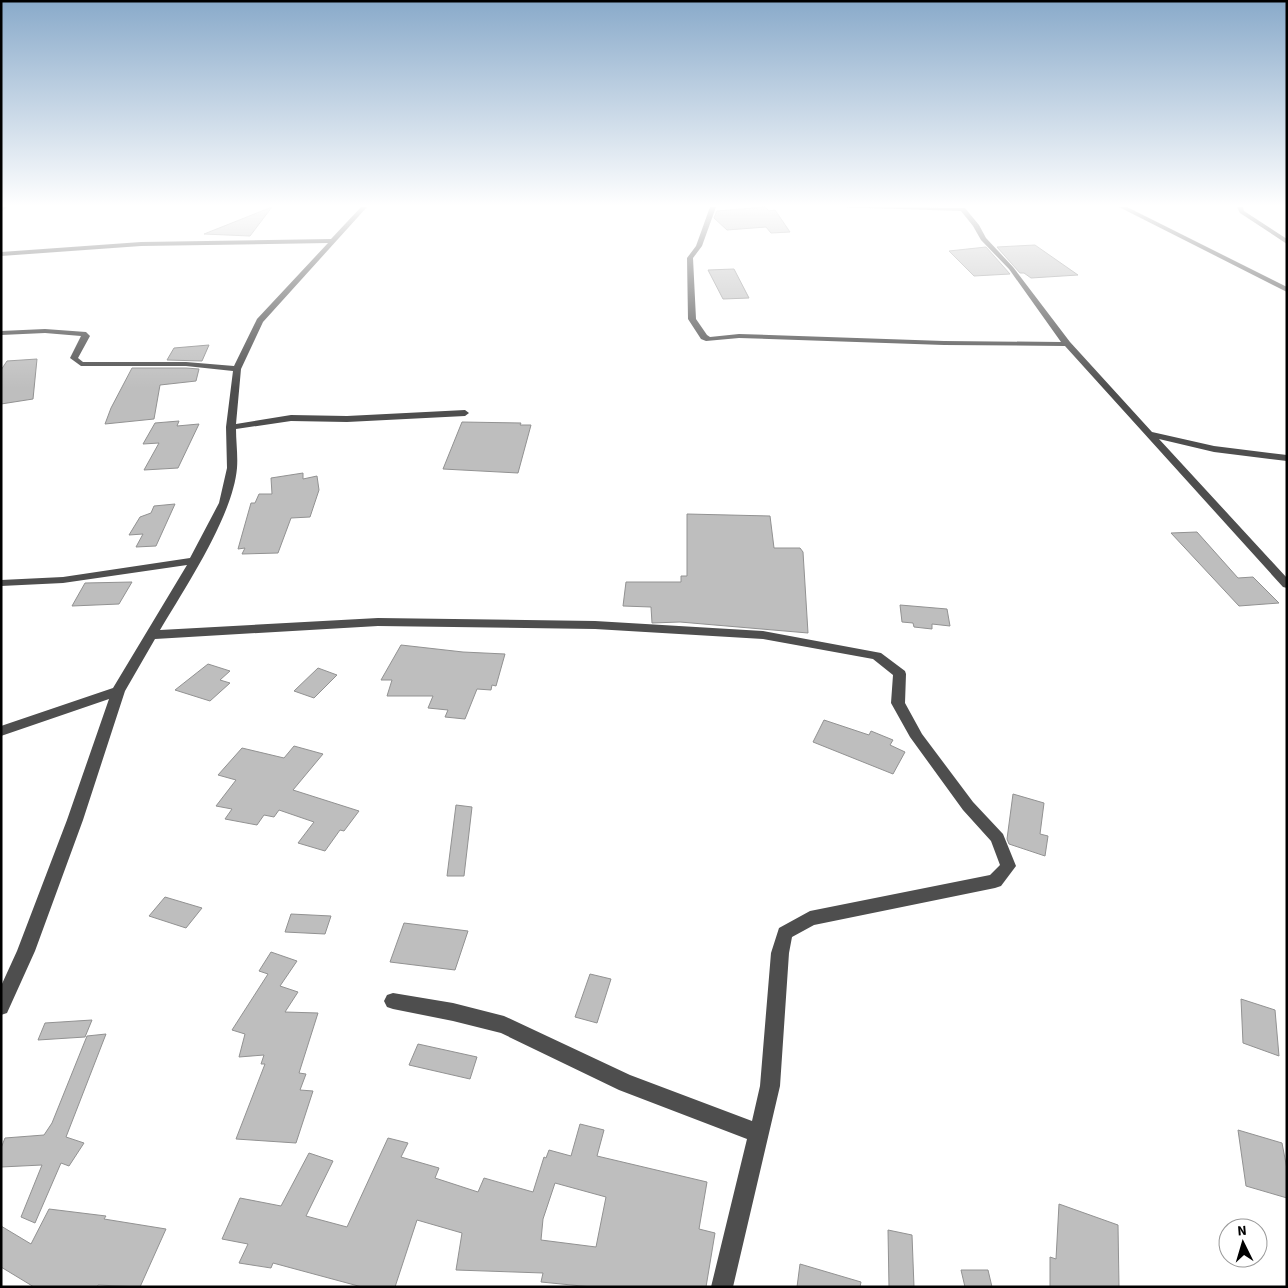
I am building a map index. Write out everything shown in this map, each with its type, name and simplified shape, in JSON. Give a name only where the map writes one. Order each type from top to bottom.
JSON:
[{"type":"street","points":[[1,1007],[26,951],[65,846],[118,691],[194,561],[224,503],[232,468],[232,427],[237,369],[260,321],[309,267]]},
{"type":"street","points":[[690,267],[692,319],[704,337],[709,339],[738,336],[807,336],[935,342],[1066,344]]},
{"type":"street","points":[[1010,267],[1066,344],[1287,585]]},
{"type":"street","points":[[1241,267],[1287,290]]},
{"type":"street","points":[[1,333],[45,331],[83,334],[86,336],[74,358],[81,364],[178,363],[237,369]]},
{"type":"street","points":[[232,427],[291,418],[347,419],[465,413]]},
{"type":"street","points":[[1149,434],[1214,449],[1287,458]]},
{"type":"street","points":[[1,583],[62,580],[194,561]]},
{"type":"street","points":[[150,635],[378,622],[595,626],[763,635],[877,656],[891,665],[900,674],[898,704],[917,737],[968,806],[998,838],[1008,866],[995,881],[810,918],[785,933],[780,953],[770,1086],[722,1287]]},
{"type":"street","points":[[1,731],[118,691]]},
{"type":"street","points":[[393,1001],[453,1012],[504,1025],[626,1083],[758,1133]]},
{"type":"building","points":[[965,267],[1004,267],[1010,274],[974,276]]},
{"type":"building","points":[[1015,267],[1067,267],[1078,275],[1031,278],[1024,273],[1020,273]]},
{"type":"building","points":[[734,269],[749,298],[723,299],[708,270]]},
{"type":"building","points":[[209,345],[202,361],[167,360],[174,348]]},
{"type":"building","points":[[37,359],[33,399],[1,404],[1,370],[7,361]]},
{"type":"building","points":[[132,368],[199,369],[196,381],[160,385],[154,419],[105,424],[111,408]]},
{"type":"building","points":[[179,421],[177,426],[199,424],[178,468],[144,470],[159,443],[143,444],[155,423]]},
{"type":"building","points":[[462,422],[521,423],[520,425],[531,425],[518,473],[443,469]]},
{"type":"building","points":[[303,473],[303,479],[317,476],[319,490],[310,517],[291,518],[278,553],[242,554],[245,548],[238,549],[251,503],[255,503],[259,494],[272,494],[271,478]]},
{"type":"building","points":[[175,504],[156,546],[136,547],[143,534],[129,535],[140,517],[151,513],[154,506]]},
{"type":"building","points":[[687,514],[770,516],[774,548],[800,548],[803,552],[808,633],[680,622],[652,623],[651,607],[623,606],[626,582],[681,582],[681,576],[687,576]]},
{"type":"building","points":[[1197,532],[1238,578],[1253,577],[1279,603],[1239,606],[1171,533]]},
{"type":"building","points":[[132,582],[119,604],[72,606],[85,583]]},
{"type":"building","points":[[900,605],[947,609],[950,626],[932,624],[932,629],[914,627],[913,623],[902,622]]},
{"type":"building","points":[[401,645],[463,652],[505,654],[496,686],[492,685],[491,690],[477,689],[465,719],[445,717],[448,710],[428,708],[433,696],[387,696],[392,680],[381,680]]},
{"type":"building","points":[[208,664],[230,671],[220,680],[230,683],[210,701],[175,690]]},
{"type":"building","points":[[318,668],[337,675],[314,698],[294,691]]},
{"type":"building","points":[[824,720],[869,735],[871,731],[893,740],[890,745],[905,752],[893,774],[813,742]]},
{"type":"building","points":[[294,746],[323,754],[293,790],[359,811],[344,831],[340,830],[325,851],[298,843],[314,822],[279,810],[274,817],[264,815],[257,825],[225,819],[232,809],[216,806],[236,780],[218,775],[242,748],[284,758]]},
{"type":"building","points":[[1013,794],[1044,803],[1040,834],[1048,836],[1045,856],[1009,844],[1007,839]]},
{"type":"building","points":[[456,805],[472,807],[464,876],[447,876]]},
{"type":"building","points":[[165,897],[202,908],[186,928],[149,916]]},
{"type":"building","points":[[291,914],[331,916],[325,934],[285,932]]},
{"type":"building","points":[[404,923],[468,931],[455,970],[390,962]]},
{"type":"building","points":[[271,952],[297,961],[280,986],[298,992],[285,1012],[318,1013],[299,1073],[306,1074],[300,1090],[313,1091],[296,1143],[236,1139],[265,1064],[261,1064],[264,1055],[239,1057],[245,1034],[232,1030],[268,974],[259,971]]},
{"type":"building","points":[[590,974],[611,979],[597,1023],[575,1017]]},
{"type":"building","points":[[1241,999],[1275,1010],[1279,1056],[1243,1043]]},
{"type":"building","points":[[92,1020],[85,1037],[38,1040],[45,1023]]},
{"type":"building","points":[[106,1034],[66,1137],[84,1143],[69,1166],[61,1163],[35,1223],[21,1217],[42,1165],[1,1167],[1,1148],[5,1138],[44,1135],[52,1123],[87,1036]]},
{"type":"building","points":[[418,1044],[477,1057],[470,1079],[409,1065]]},
{"type":"building","points":[[580,1124],[604,1130],[597,1156],[707,1182],[699,1229],[715,1233],[706,1287],[592,1287],[541,1282],[543,1273],[456,1270],[462,1233],[417,1220],[395,1287],[362,1287],[273,1263],[271,1268],[239,1263],[248,1244],[222,1239],[240,1198],[281,1206],[309,1153],[333,1161],[306,1216],[347,1227],[388,1138],[408,1143],[401,1157],[439,1168],[435,1178],[478,1192],[484,1178],[533,1192],[544,1157],[546,1158],[549,1150],[571,1156]],"holes":[[[555,1183],[606,1197],[596,1247],[541,1240],[543,1219]]]},
{"type":"building","points":[[1238,1130],[1282,1143],[1287,1169],[1287,1198],[1246,1186]]},
{"type":"building","points":[[1059,1204],[1118,1225],[1119,1287],[1050,1287],[1050,1257],[1056,1259]]},
{"type":"building","points":[[49,1209],[106,1216],[104,1219],[166,1229],[140,1287],[98,1285],[97,1287],[34,1287],[1,1267],[1,1226],[31,1244]]},
{"type":"building","points":[[888,1230],[912,1235],[914,1287],[889,1287]]},
{"type":"building","points":[[800,1264],[861,1282],[860,1287],[797,1287]]},
{"type":"building","points":[[961,1270],[988,1270],[992,1287],[965,1287]]}]
